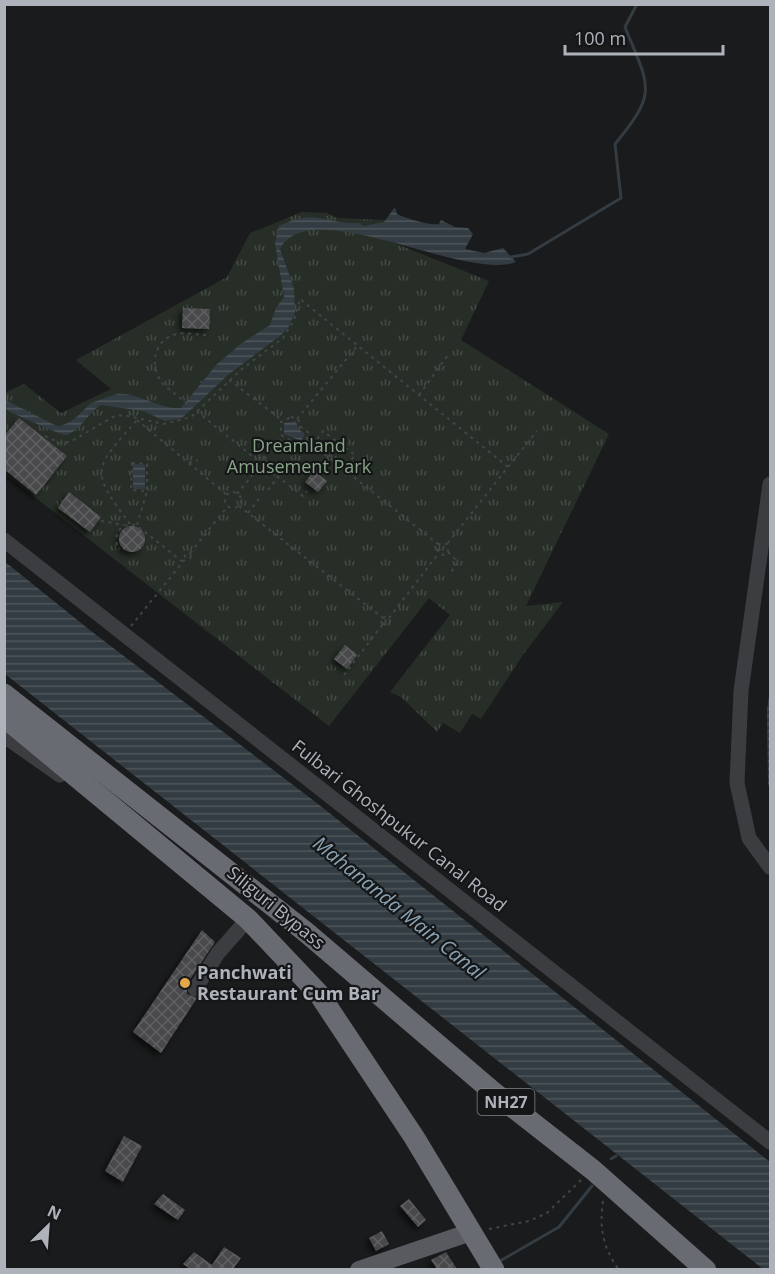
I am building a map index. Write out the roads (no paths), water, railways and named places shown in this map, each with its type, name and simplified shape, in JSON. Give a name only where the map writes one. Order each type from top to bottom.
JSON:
[{"type":"highway","name":"Siliguri Bypass","points":[[4,694],[307,933],[492,1091],[593,1170],[706,1269]]},
{"type":"highway","points":[[4,717],[139,826],[248,919],[319,994],[414,1137],[494,1269]]},
{"type":"main road","points":[[359,1269],[475,1239]]},
{"type":"street","points":[[771,484],[741,691],[736,783],[749,838],[771,867]]},
{"type":"street","name":"Fulbari Ghoshpukur Canal Road","points":[[4,540],[771,1142]]},
{"type":"street","points":[[4,736],[58,773],[102,798]]},
{"type":"street","points":[[195,989],[218,953],[248,919]]},
{"type":"water","points":[[395,207],[397,214],[424,223],[439,224],[441,220],[455,227],[468,228],[473,234],[465,249],[484,253],[503,248],[516,262],[492,265],[462,260],[354,233],[322,230],[296,234],[280,249],[294,288],[295,313],[288,328],[229,374],[182,418],[165,421],[143,411],[101,405],[72,433],[66,435],[10,412],[6,408],[5,400],[57,426],[72,421],[91,403],[117,394],[181,408],[216,365],[242,343],[270,325],[276,308],[284,297],[275,243],[279,226],[292,220],[313,217],[360,223],[363,226],[384,222]]},
{"type":"water","points":[[296,421],[298,429],[305,434],[301,441],[284,434],[284,423]]},
{"type":"water","points":[[133,464],[145,465],[145,489],[133,489]]},
{"type":"water","name":"Mahananda Main Canal","points":[[4,561],[91,631],[318,804],[770,1162],[770,1269],[763,1269],[5,674]]},
{"type":"water","points":[[770,689],[770,789],[767,710]]},
{"type":"waterway","points":[[511,257],[528,254],[621,198],[615,144],[638,112],[644,100],[646,88],[640,63],[625,27],[637,4]]},
{"type":"waterway","points":[[611,1159],[616,1156]]},
{"type":"waterway","points":[[500,1261],[559,1227],[592,1186]]},
{"type":"place","name":"Panchwati Restaurant Cum Bar","points":[[185,983]]},
{"type":"park label","name":"Dreamland Amusement Park","points":[[299,456]]}]
